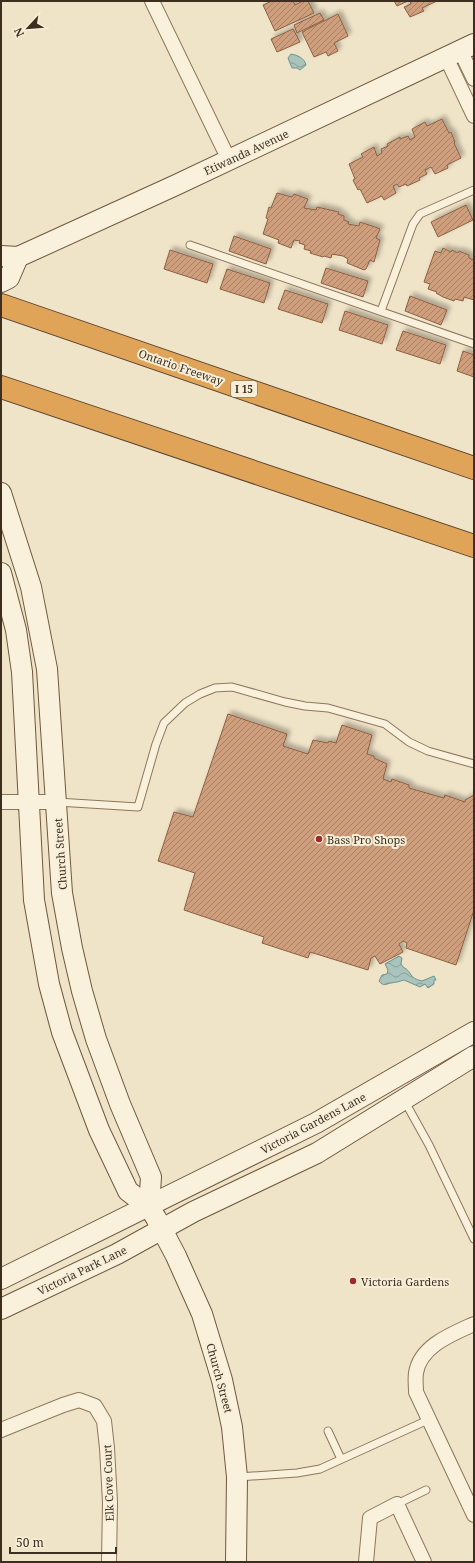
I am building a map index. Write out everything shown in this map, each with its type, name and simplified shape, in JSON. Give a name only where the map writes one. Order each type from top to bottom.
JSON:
[{"type":"highway","name":"Ontario Freeway","points":[[7,307],[474,468]]},
{"type":"highway","points":[[7,389],[474,546]]},
{"type":"main road","name":"Etiwanda Avenue","points":[[1,282],[10,278],[10,257],[229,160],[460,50]]},
{"type":"main road","name":"Church Street","points":[[1,493],[31,587],[46,669],[62,893],[75,963],[96,1039],[120,1104],[151,1177],[149,1206]]},
{"type":"main road","name":"Church Street","points":[[1,573],[16,630],[22,672],[34,900],[50,984],[62,1032],[99,1130],[128,1190],[149,1206],[162,1229],[202,1314],[218,1366],[232,1427],[238,1477],[236,1562]]},
{"type":"main road","name":"Victoria Gardens Lane","points":[[149,1206],[345,1108],[424,1060],[474,1032]]},
{"type":"main road","points":[[162,1229],[193,1212],[317,1153],[474,1056]]},
{"type":"main road","points":[[1,1279],[149,1206]]},
{"type":"main road","name":"Victoria Park Lane","points":[[1,1309],[117,1254],[162,1229]]},
{"type":"street","points":[[152,1],[229,160]]},
{"type":"street","points":[[460,50],[474,79]]},
{"type":"street","points":[[460,50],[474,116]]},
{"type":"street","points":[[1,802],[56,802]]},
{"type":"street","points":[[474,1324],[436,1343],[423,1356],[416,1373],[416,1392],[474,1515]]},
{"type":"street","name":"Elk Cove Court","points":[[1,1430],[78,1400],[95,1406],[104,1421],[107,1448],[110,1502],[109,1562]]},
{"type":"street","points":[[366,1562],[370,1518],[397,1504],[424,1562]]},
{"type":"lane","points":[[381,311],[413,224],[420,214],[474,190]]},
{"type":"lane","points":[[190,245],[474,344]]},
{"type":"lane","points":[[56,802],[138,807],[156,744],[164,723],[185,703],[200,694],[215,688],[232,687],[291,703],[328,708],[385,724],[409,742],[428,751],[474,764]]},
{"type":"lane","points":[[403,1099],[429,1145],[474,1239]]},
{"type":"lane","points":[[238,1477],[297,1473],[320,1468],[428,1420]]},
{"type":"lane","points":[[328,1431],[341,1459]]},
{"type":"lane","points":[[397,1504],[426,1490]]},
{"type":"water","points":[[291,54],[301,58],[306,65],[300,70],[297,68],[292,68],[288,58]]},
{"type":"water","points":[[399,956],[402,958],[401,964],[412,977],[422,981],[434,976],[436,980],[434,980],[434,984],[428,988],[425,984],[420,987],[404,980],[385,985],[382,984],[379,981],[382,975],[387,974],[388,970],[385,964]]},
{"type":"building","points":[[272,1],[293,1],[295,5],[303,1],[308,1],[314,13],[275,31],[263,5]]},
{"type":"building","points":[[394,1],[408,1],[397,6]]},
{"type":"building","points":[[410,1],[437,1],[422,8],[424,11],[410,17],[404,7],[411,4]]},
{"type":"building","points":[[320,13],[324,20],[297,33],[294,25]]},
{"type":"building","points":[[338,14],[348,36],[334,43],[338,51],[328,56],[326,52],[314,57],[302,32]]},
{"type":"building","points":[[293,29],[300,42],[277,52],[271,39]]},
{"type":"building","points":[[442,119],[449,133],[451,132],[461,158],[447,165],[448,168],[435,174],[431,167],[425,170],[427,174],[419,178],[420,180],[407,186],[406,184],[399,187],[397,184],[393,186],[396,193],[384,200],[382,196],[367,203],[360,189],[358,190],[353,180],[355,179],[349,164],[363,157],[361,154],[374,147],[377,156],[382,153],[381,149],[388,146],[387,144],[400,137],[400,139],[408,136],[410,140],[415,137],[412,129],[425,122],[427,126]]},
{"type":"building","points":[[277,193],[292,197],[294,194],[308,199],[304,208],[316,210],[317,207],[339,212],[338,214],[344,216],[344,220],[349,222],[348,224],[359,226],[360,222],[380,229],[376,238],[380,240],[374,262],[370,260],[366,269],[364,270],[347,263],[348,259],[343,256],[332,254],[331,258],[323,257],[310,253],[311,251],[304,249],[305,245],[299,243],[300,241],[294,240],[291,248],[278,243],[279,240],[263,234],[268,219],[266,218],[269,207],[271,208]]},
{"type":"building","points":[[466,205],[473,220],[438,237],[431,222]]},
{"type":"building","points":[[234,236],[271,249],[266,264],[229,251]]},
{"type":"building","points":[[443,248],[451,252],[452,250],[458,253],[459,251],[469,255],[469,258],[474,260],[474,300],[464,297],[463,301],[455,299],[454,301],[428,289],[430,284],[424,282],[435,251],[441,253]]},
{"type":"building","points":[[170,250],[213,264],[207,283],[164,269]]},
{"type":"building","points":[[326,268],[368,281],[363,297],[321,283]]},
{"type":"building","points":[[227,269],[270,283],[264,303],[220,289]]},
{"type":"building","points":[[285,290],[328,304],[322,323],[278,309]]},
{"type":"building","points":[[410,296],[447,310],[441,325],[405,311]]},
{"type":"building","points":[[345,311],[388,325],[382,344],[339,330]]},
{"type":"building","points":[[403,331],[446,345],[440,364],[396,350]]},
{"type":"building","points":[[463,351],[474,355],[474,377],[457,371]]},
{"type":"building","name":"Bass Pro Shops","points":[[228,714],[287,734],[283,746],[308,754],[313,740],[336,743],[342,725],[372,735],[367,754],[374,756],[374,758],[387,764],[383,779],[391,782],[392,779],[409,785],[409,788],[444,798],[445,795],[465,802],[465,800],[474,795],[474,910],[456,965],[406,948],[407,943],[403,941],[399,944],[403,952],[380,964],[375,956],[371,958],[368,970],[310,952],[308,958],[262,943],[264,937],[184,910],[195,873],[158,861],[174,812],[193,817]]},
{"type":"place","name":"Bass Pro Shops","points":[[319,839]]},
{"type":"place","name":"Victoria Gardens","points":[[353,1281]]}]
